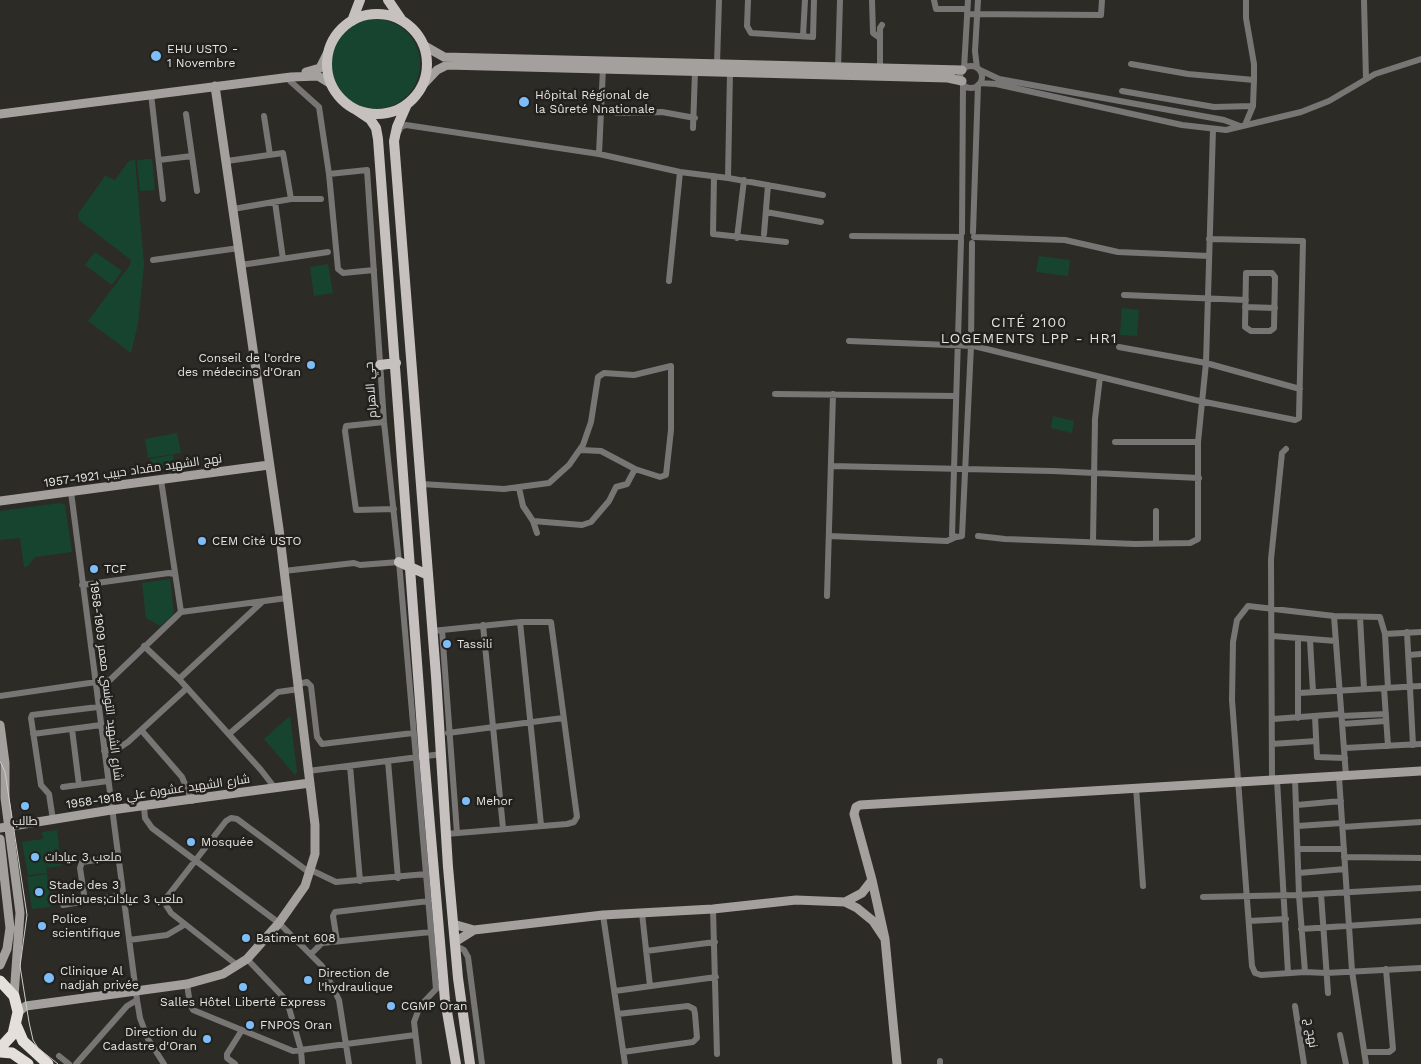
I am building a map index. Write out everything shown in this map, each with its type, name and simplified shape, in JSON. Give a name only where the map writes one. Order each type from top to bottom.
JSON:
[{"type":"highway","points":[[0,981],[14,996],[18,1012],[13,1034],[0,1048]]},
{"type":"highway","points":[[16,1026],[27,1046],[48,1064]]},
{"type":"highway","points":[[0,1052],[12,1053],[28,1064]]},
{"type":"main road","points":[[352,21],[360,0]]},
{"type":"main road","points":[[388,0],[404,22],[419,36],[426,58],[426,73],[421,87],[407,104],[397,127],[394,142],[423,484],[428,575],[437,630],[445,733],[442,754],[455,944],[470,1064]]},
{"type":"main road","points":[[404,22],[384,14],[370,14],[352,21],[334,36],[327,54],[327,70],[331,84],[345,103],[370,119],[376,128],[378,139],[411,567],[420,756],[440,985],[456,1064]]},
{"type":"main road","points":[[355,109],[368,114],[382,114],[407,104]]},
{"type":"main road","points":[[380,365],[396,363]]},
{"type":"main road","points":[[399,562],[428,575]]},
{"type":"main road","points":[[458,978],[470,977]]},
{"type":"street","points":[[717,64],[719,0]]},
{"type":"street","points":[[748,0],[747,26],[751,33],[813,37],[814,0]]},
{"type":"street","points":[[803,36],[805,0]]},
{"type":"street","points":[[838,71],[840,0]]},
{"type":"street","points":[[872,0],[873,33],[880,38]]},
{"type":"street","points":[[934,0],[936,8],[978,14],[1101,15],[1102,0]]},
{"type":"street","points":[[956,536],[952,535],[961,237],[962,82],[968,0]]},
{"type":"street","points":[[829,536],[947,541],[956,536],[962,536],[971,346],[978,84],[982,77],[975,51],[978,0]]},
{"type":"street","points":[[1242,125],[1252,106],[1254,80],[1254,64],[1246,18],[1246,0]]},
{"type":"street","points":[[1364,0],[1366,79]]},
{"type":"street","points":[[880,72],[880,28],[882,25]]},
{"type":"street","points":[[423,44],[444,57],[603,68],[614,65],[730,72],[880,72],[963,70],[970,66],[999,79],[1224,120],[1242,125]]},
{"type":"street","points":[[290,77],[318,69],[327,54]]},
{"type":"street","points":[[880,72],[948,78],[971,87],[978,84],[996,84],[1155,119],[1226,130],[1242,125],[1280,119],[1310,109],[1337,97],[1383,70],[1421,59]]},
{"type":"street","points":[[421,87],[437,70],[447,65],[717,64],[838,71]]},
{"type":"street","points":[[1131,64],[1188,74],[1254,80]]},
{"type":"street","points":[[599,154],[603,68]]},
{"type":"street","points":[[694,128],[695,71]]},
{"type":"street","points":[[728,178],[730,72]]},
{"type":"street","points":[[0,114],[290,77],[318,76],[331,84]]},
{"type":"street","points":[[290,77],[290,81],[319,107],[329,174],[338,269],[343,273],[374,270]]},
{"type":"street","points":[[18,1012],[26,1006],[136,996],[214,978],[247,959],[279,923],[299,897],[310,872],[315,854],[316,833],[284,571],[215,86]]},
{"type":"street","points":[[1122,91],[1214,107],[1252,106]]},
{"type":"street","points":[[151,94],[163,199]]},
{"type":"street","points":[[601,108],[617,113],[662,112],[694,118]]},
{"type":"street","points":[[186,114],[197,191]]},
{"type":"street","points":[[264,116],[270,155]]},
{"type":"street","points":[[581,450],[604,452],[635,469],[660,477],[667,474],[673,370],[670,366],[636,375],[604,373],[598,377],[589,432],[581,450],[568,466],[549,483],[519,488],[423,484],[400,128],[406,126],[599,154],[680,172],[744,180],[823,195]]},
{"type":"street","points":[[978,536],[1005,539],[1156,544],[1190,543],[1198,539],[1198,442],[1204,401],[1206,363],[1213,129]]},
{"type":"street","points":[[227,161],[283,153],[290,199]]},
{"type":"street","points":[[159,160],[192,156]]},
{"type":"street","name":"حي الاهرام","points":[[329,174],[367,170],[384,422],[399,562],[413,733],[420,756],[431,932],[440,985]]},
{"type":"street","points":[[669,281],[680,172]]},
{"type":"street","points":[[714,176],[713,234],[786,242]]},
{"type":"street","points":[[737,238],[744,180]]},
{"type":"street","points":[[764,234],[768,185]]},
{"type":"street","points":[[233,209],[290,199],[321,200]]},
{"type":"street","points":[[275,202],[283,259]]},
{"type":"street","points":[[766,212],[821,222]]},
{"type":"street","points":[[961,237],[966,230],[973,237]]},
{"type":"street","points":[[852,236],[961,237]]},
{"type":"street","points":[[961,237],[965,244],[973,237],[1066,240],[1118,252],[1208,256]]},
{"type":"street","points":[[848,341],[971,346],[1204,401],[1295,420],[1299,418],[1303,241],[1209,239]]},
{"type":"street","points":[[153,260],[239,248]]},
{"type":"street","points":[[241,265],[328,252]]},
{"type":"street","points":[[1272,272],[1275,277],[1275,308],[1274,328],[1270,331],[1250,331],[1245,328],[1246,273],[1272,272]]},
{"type":"street","points":[[1124,295],[1208,299],[1275,308]]},
{"type":"street","points":[[1119,347],[1206,363],[1300,389]]},
{"type":"street","points":[[1093,542],[1095,419],[1100,377]]},
{"type":"street","points":[[775,394],[956,396]]},
{"type":"street","points":[[827,596],[833,394]]},
{"type":"street","points":[[384,422],[346,426],[345,432],[356,510],[394,509]]},
{"type":"street","points":[[1115,442],[1198,442]]},
{"type":"street","points":[[1286,449],[1282,453],[1271,559],[1271,608],[1273,636],[1272,744],[1285,895],[1288,973]]},
{"type":"street","name":"نهج الشهيد مقداد حبيب 1921-1957","points":[[0,501],[269,465]]},
{"type":"street","points":[[831,466],[1198,478]]},
{"type":"street","points":[[533,521],[582,525],[591,522],[609,500],[616,487],[627,484],[635,469]]},
{"type":"street","points":[[161,480],[181,612]]},
{"type":"street","points":[[519,488],[523,506],[533,521],[537,533]]},
{"type":"street","name":"شارع الشهيد التونسي معمر 1909-1958","points":[[71,492],[136,996],[140,1018],[148,1039],[164,1064]]},
{"type":"street","points":[[1156,511],[1156,544]]},
{"type":"street","points":[[284,571],[354,563],[360,566],[399,562]]},
{"type":"street","points":[[82,585],[168,573],[174,574]]},
{"type":"street","points":[[0,696],[110,680],[181,612],[287,598]]},
{"type":"street","points":[[179,679],[262,602]]},
{"type":"street","points":[[1388,746],[1384,634],[1380,617],[1334,616],[1248,606],[1237,620],[1232,642],[1232,700],[1252,966],[1255,972],[1260,975],[1421,968]]},
{"type":"street","points":[[1334,616],[1345,748],[1341,801],[1344,857],[1352,971],[1364,1052],[1364,1064]]},
{"type":"street","points":[[1360,617],[1364,689]]},
{"type":"street","points":[[437,630],[520,622],[551,622],[576,819],[571,823],[446,834]]},
{"type":"street","points":[[520,622],[532,721],[541,825]]},
{"type":"street","points":[[483,625],[503,828]]},
{"type":"street","points":[[1407,632],[1413,745]]},
{"type":"street","points":[[1384,634],[1421,632]]},
{"type":"street","points":[[1273,636],[1336,642]]},
{"type":"street","points":[[1298,639],[1298,718]]},
{"type":"street","points":[[1310,640],[1313,692]]},
{"type":"street","points":[[144,646],[179,679],[262,770],[275,788]]},
{"type":"street","points":[[1409,655],[1421,654]]},
{"type":"street","points":[[229,734],[278,692],[307,682],[311,686],[317,737],[322,744],[413,733]]},
{"type":"street","points":[[1299,693],[1421,686]]},
{"type":"street","points":[[104,751],[124,745],[142,731],[187,688]]},
{"type":"street","points":[[53,820],[49,794],[41,785],[31,720],[32,715],[98,707]]},
{"type":"street","points":[[1273,719],[1342,715],[1386,717]]},
{"type":"street","points":[[1315,716],[1319,758],[1345,758]]},
{"type":"street","points":[[1342,724],[1386,717]]},
{"type":"street","points":[[457,833],[445,733],[564,718]]},
{"type":"street","points":[[0,725],[5,828],[20,912],[14,996]]},
{"type":"street","points":[[33,734],[100,725]]},
{"type":"street","points":[[72,729],[79,785]]},
{"type":"street","points":[[142,731],[182,777],[192,801]]},
{"type":"street","points":[[1272,744],[1316,741]]},
{"type":"street","points":[[1345,748],[1421,744]]},
{"type":"street","points":[[308,771],[442,754]]},
{"type":"street","points":[[388,761],[398,878]]},
{"type":"street","points":[[350,766],[360,881]]},
{"type":"street","points":[[897,1064],[885,939],[872,880],[855,818],[855,810],[860,805],[1421,771]]},
{"type":"street","points":[[1295,779],[1299,896],[1305,972]]},
{"type":"street","points":[[63,787],[108,781]]},
{"type":"street","name":"شارع الشهيد عشورة علي 1918-1958","points":[[5,828],[111,810],[192,801],[310,784]]},
{"type":"street","points":[[1136,788],[1143,886]]},
{"type":"street","points":[[1297,805],[1341,801]]},
{"type":"street","points":[[144,807],[145,818],[152,828],[279,923],[322,966],[336,993],[347,1044],[349,1064]]},
{"type":"street","points":[[237,965],[184,925],[167,909],[166,900],[226,821],[234,818],[310,872],[334,882],[398,878],[426,874]]},
{"type":"street","points":[[1298,826],[1421,822]]},
{"type":"street","points":[[0,839],[10,928],[7,949],[0,965]]},
{"type":"street","points":[[1298,849],[1344,849]]},
{"type":"street","points":[[85,901],[80,868],[82,862],[117,856]]},
{"type":"street","points":[[1344,857],[1421,858]]},
{"type":"street","points":[[1299,873],[1345,869]]},
{"type":"street","points":[[454,924],[474,930],[603,915],[642,914],[796,900],[845,902],[862,893],[872,880]]},
{"type":"street","points":[[1203,897],[1299,896],[1421,888]]},
{"type":"street","points":[[1321,894],[1328,993]]},
{"type":"street","points":[[63,905],[123,895]]},
{"type":"street","points":[[337,942],[332,916],[335,912],[429,901]]},
{"type":"street","points":[[845,902],[873,920],[885,939]]},
{"type":"street","points":[[713,908],[717,1054]]},
{"type":"street","points":[[642,914],[650,986]]},
{"type":"street","points":[[603,915],[625,1064]]},
{"type":"street","points":[[1249,921],[1286,919]]},
{"type":"street","points":[[1301,928],[1421,921]]},
{"type":"street","points":[[129,940],[167,936],[184,925]]},
{"type":"street","points":[[474,930],[455,944],[467,954],[482,1064]]},
{"type":"street","points":[[311,954],[319,944],[431,932]]},
{"type":"street","points":[[646,951],[715,942]]},
{"type":"street","points":[[247,959],[287,1000],[301,1050],[302,1064]]},
{"type":"street","points":[[1364,1052],[1389,1052],[1393,1049],[1386,970]]},
{"type":"street","points":[[615,990],[716,977]]},
{"type":"street","points":[[187,984],[190,1006],[193,1010],[289,1050],[414,1036]]},
{"type":"street","points":[[419,1064],[414,1036],[416,1015],[440,985]]},
{"type":"street","points":[[76,1064],[136,996]]},
{"type":"street","points":[[618,1014],[688,1006],[694,1009],[695,1014],[697,1038],[693,1042],[623,1052]]},
{"type":"street","name":"نهج ج","points":[[1295,1006],[1304,1064]]},
{"type":"street","points":[[235,1064],[227,1058],[227,1054],[242,1030]]},
{"type":"street","points":[[1340,1035],[1346,1064]]},
{"type":"street","points":[[59,1056],[69,1064]]},
{"type":"green space","points":[[375,19],[392,23],[407,32],[416,47],[420,64],[416,81],[407,96],[392,105],[375,109],[358,105],[343,96],[334,81],[330,64],[334,47],[343,32],[358,23]]},
{"type":"green space","points":[[135,159],[144,265],[138,324],[131,353],[88,321],[130,265],[131,260],[79,220],[78,214],[105,176],[115,180],[128,162]]},
{"type":"green space","points":[[152,159],[155,190],[140,191],[137,160]]},
{"type":"green space","points":[[95,252],[122,271],[112,285],[85,265]]},
{"type":"green space","points":[[1039,256],[1070,260],[1068,276],[1036,272]]},
{"type":"green space","points":[[328,264],[333,293],[314,296],[310,267]]},
{"type":"green space","points":[[1122,308],[1139,310],[1137,336],[1120,335]]},
{"type":"green space","points":[[1053,416],[1074,421],[1072,433],[1051,428]]},
{"type":"green space","points":[[177,433],[181,453],[148,458],[145,439]]},
{"type":"green space","points":[[173,455],[175,467],[153,471],[150,459]]},
{"type":"green space","points":[[60,503],[65,505],[72,552],[35,557],[28,566],[24,567],[20,538],[0,540],[0,511]]},
{"type":"green space","points":[[170,579],[174,614],[160,626],[146,618],[142,583]]},
{"type":"green space","points":[[290,716],[297,772],[295,775],[264,739]]},
{"type":"green space","points":[[57,830],[61,866],[47,868],[45,856],[47,873],[28,875],[22,842],[43,839],[42,832]]},
{"type":"green space","name":"Stade des 3 Cliniques;ملعب 3 عيادات","points":[[47,874],[51,907],[32,909],[27,877]]},
{"type":"tram line","points":[[0,761],[5,772],[27,915],[20,966],[29,1022],[33,1040],[38,1048],[58,1064]]},
{"type":"place","name":"EHU USTO - 1 Novembre","points":[[156,56]]},
{"type":"place","name":"Hôpital Régional de la Sûreté Nnationale","points":[[524,102]]},
{"type":"place","name":"Conseil de l'ordre des médecins d'Oran","points":[[311,365]]},
{"type":"place","name":"CEM Cité USTO","points":[[202,541]]},
{"type":"place","name":"TCF","points":[[94,569]]},
{"type":"place","name":"Tassili","points":[[447,644]]},
{"type":"place","name":"Mehor","points":[[466,801]]},
{"type":"place","name":"طالب","points":[[25,806]]},
{"type":"place","name":"Mosquée","points":[[191,842]]},
{"type":"place","name":"ملعب 3 عيادات","points":[[35,857]]},
{"type":"place","name":"Stade des 3 Cliniques;ملعب 3 عيادات","points":[[39,892]]},
{"type":"place","name":"Police scientifique","points":[[42,926]]},
{"type":"place","name":"Batiment 608","points":[[246,938]]},
{"type":"place","name":"Clinique Al nadjah privée","points":[[49,978]]},
{"type":"place","name":"Direction de l'hydraulique","points":[[308,980]]},
{"type":"place","name":"Salles Hôtel Liberté Express","points":[[243,987]]},
{"type":"place","name":"CGMP Oran","points":[[391,1006]]},
{"type":"place","name":"FNPOS Oran","points":[[250,1025]]},
{"type":"place","name":"Direction du Cadastre d'Oran","points":[[207,1039]]},
{"type":"district","name":"CITÉ 2100 LOGEMENTS LPP - HR1","points":[[1029,332]]}]
